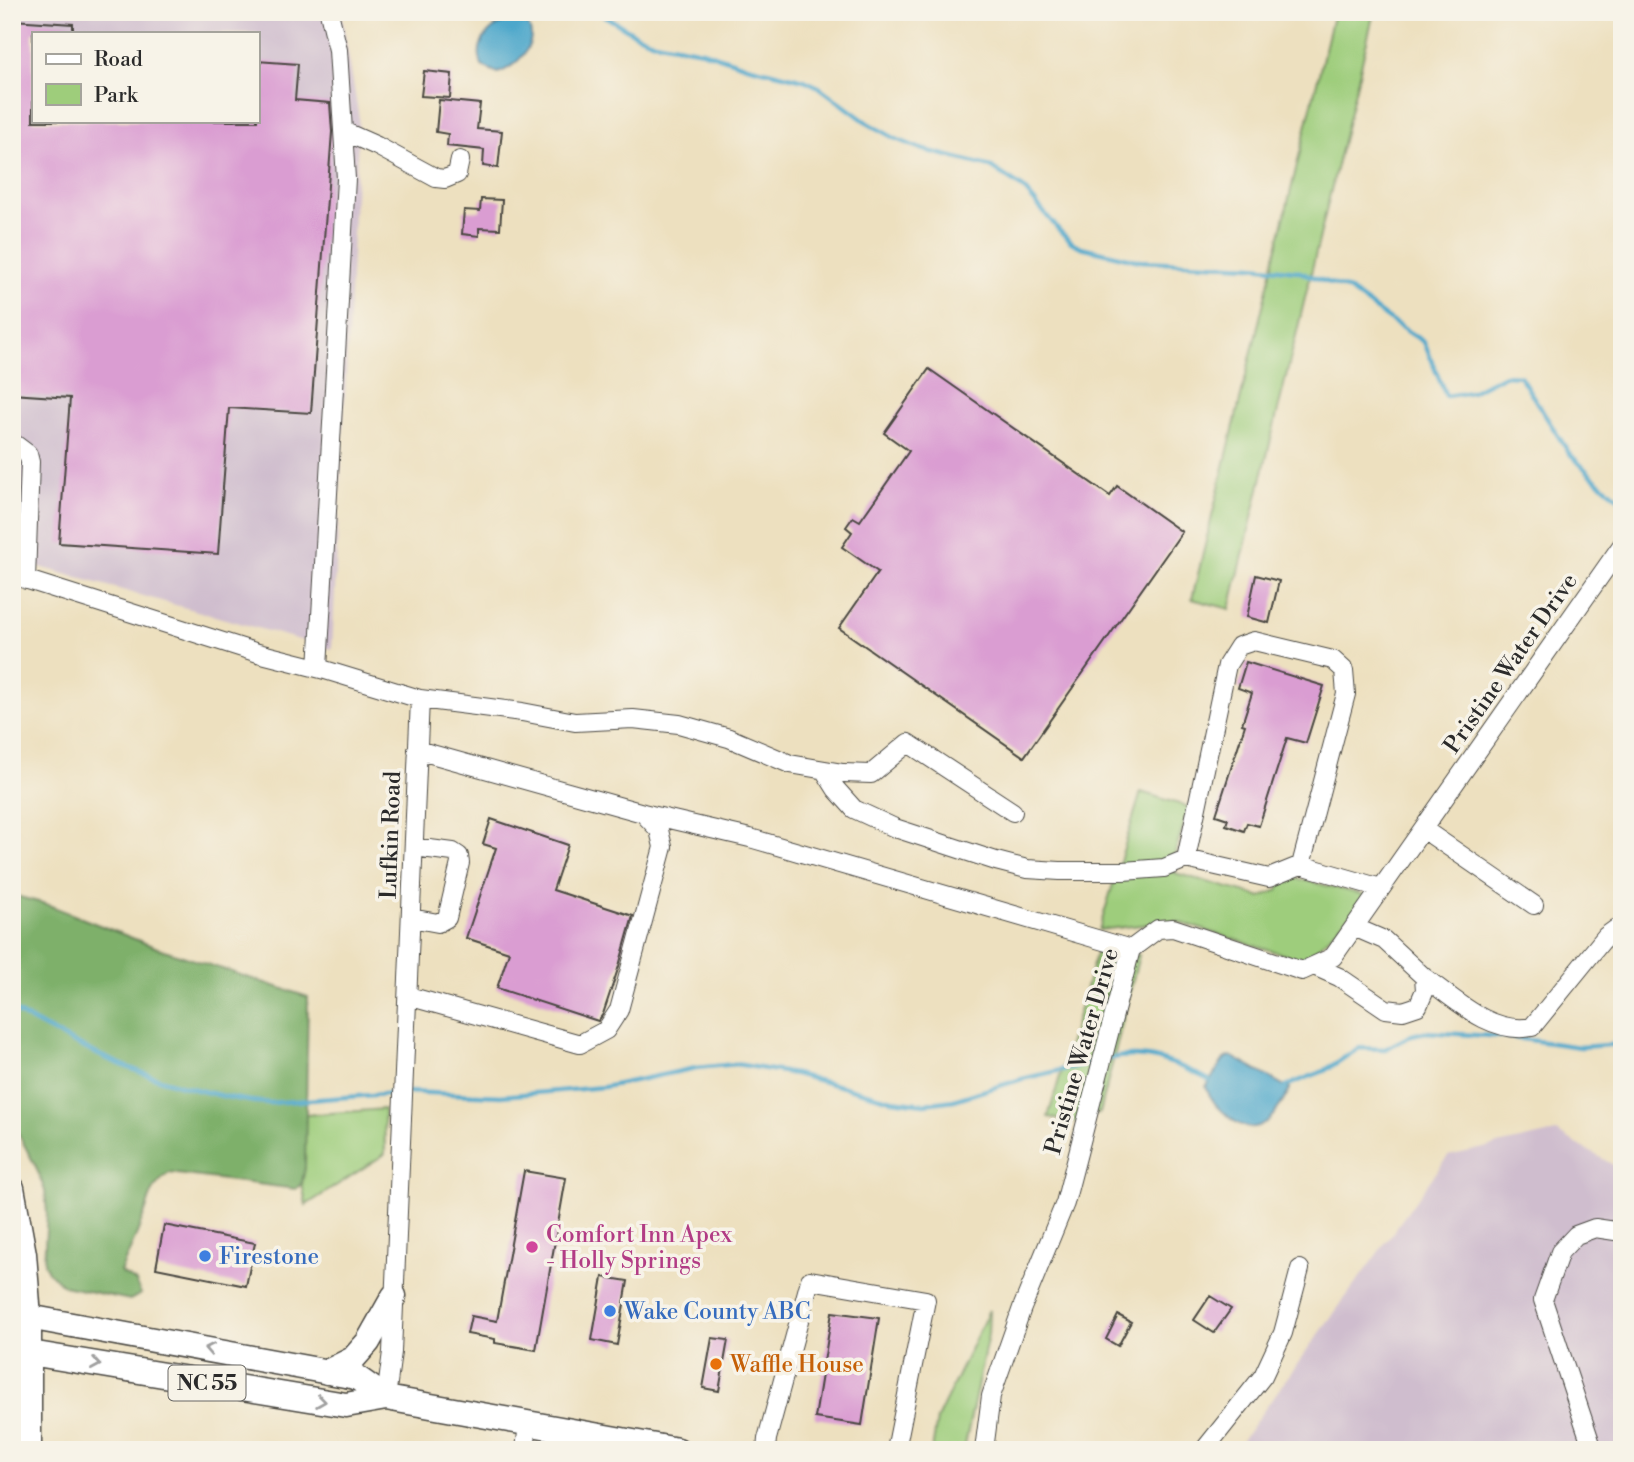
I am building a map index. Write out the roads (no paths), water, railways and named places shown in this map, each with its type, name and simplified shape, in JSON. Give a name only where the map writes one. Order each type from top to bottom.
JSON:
[{"type":"highway","points":[[12,1188],[21,1234],[21,1351],[29,1450]]},
{"type":"highway","points":[[327,1372],[353,1359],[368,1342],[394,1296]]},
{"type":"highway","name":"NC 55","points":[[21,1316],[356,1377],[386,1398]]},
{"type":"highway","name":"NC 55","points":[[21,1351],[346,1405],[386,1398],[528,1423],[631,1446],[678,1450]]},
{"type":"street","points":[[318,668],[346,179],[338,50],[329,12]]},
{"type":"street","points":[[343,131],[436,178],[446,179],[457,174],[460,160]]},
{"type":"street","points":[[12,442],[28,454],[30,462],[20,534],[19,577],[258,653],[420,699],[522,712],[575,722],[633,719],[679,724],[729,738],[790,764],[872,775],[908,743],[1013,812]]},
{"type":"street","name":"Pristine Water Drive","points":[[984,1450],[991,1395],[1022,1308],[1065,1203],[1131,949],[1158,929],[1173,929],[1302,971],[1333,957],[1619,555]]},
{"type":"street","points":[[1186,859],[1227,665],[1239,646],[1254,641],[1333,660],[1344,670],[1346,694],[1301,865]]},
{"type":"street","name":"Lufkin Road","points":[[386,1398],[392,1352],[420,699]]},
{"type":"street","points":[[417,750],[643,813],[750,838],[1131,949]]},
{"type":"street","points":[[824,770],[854,809],[895,828],[1027,869],[1123,871],[1164,868],[1186,859],[1269,878],[1301,865],[1381,888]]},
{"type":"street","points":[[408,996],[580,1044],[606,1030],[619,1010],[663,846],[659,830],[643,813]]},
{"type":"street","points":[[1423,829],[1534,905]]},
{"type":"street","points":[[411,918],[438,923],[447,918],[460,863],[459,856],[453,852],[414,847]]},
{"type":"street","points":[[1354,927],[1384,940],[1424,977],[1489,1023],[1517,1030],[1532,1027],[1605,936],[1617,928],[1622,928]]},
{"type":"street","points":[[1314,966],[1339,977],[1386,1009],[1403,1011],[1418,1006],[1425,990],[1424,977]]},
{"type":"street","points":[[1593,1450],[1543,1300],[1560,1252],[1576,1235],[1595,1228],[1622,1232]]},
{"type":"street","points":[[1204,1450],[1262,1376],[1283,1333],[1300,1269]]},
{"type":"street","points":[[766,1450],[810,1280],[926,1300],[896,1450]]},
{"type":"street","points":[[525,1450],[528,1423]]},
{"type":"water","points":[[520,17],[531,32],[527,49],[521,57],[498,73],[482,66],[480,48],[488,33],[502,23]]},
{"type":"water","points":[[1231,1056],[1290,1089],[1279,1108],[1266,1122],[1258,1126],[1249,1127],[1229,1117],[1215,1104],[1206,1087],[1224,1059]]},
{"type":"waterway","points":[[598,12],[654,42],[702,51],[747,66],[804,80],[819,87],[869,124],[896,139],[921,149],[991,167],[1023,188],[1059,230],[1071,242],[1081,247],[1140,261],[1253,266],[1297,271],[1349,290],[1424,342],[1446,396],[1471,392],[1505,375],[1520,376],[1569,453],[1622,501]]},
{"type":"waterway","points":[[12,1010],[130,1068],[179,1085],[229,1097],[270,1103],[398,1093]]},
{"type":"waterway","points":[[1286,1086],[1324,1071],[1359,1048],[1385,1049],[1412,1035],[1425,1032],[1508,1037],[1580,1047],[1622,1044]]},
{"type":"waterway","points":[[1108,1059],[1148,1057],[1185,1068],[1209,1080]]},
{"type":"waterway","points":[[407,1092],[501,1096],[604,1087],[696,1068],[736,1064],[795,1074],[892,1100],[924,1104],[954,1100],[1022,1079],[1096,1062]]},
{"type":"place","name":"Comfort Inn Apex - Holly Springs","points":[[532,1247]]},
{"type":"place","name":"Firestone","points":[[205,1256]]},
{"type":"place","name":"Wake County ABC","points":[[610,1311]]},
{"type":"place","name":"Waffle House","points":[[716,1364]]}]
